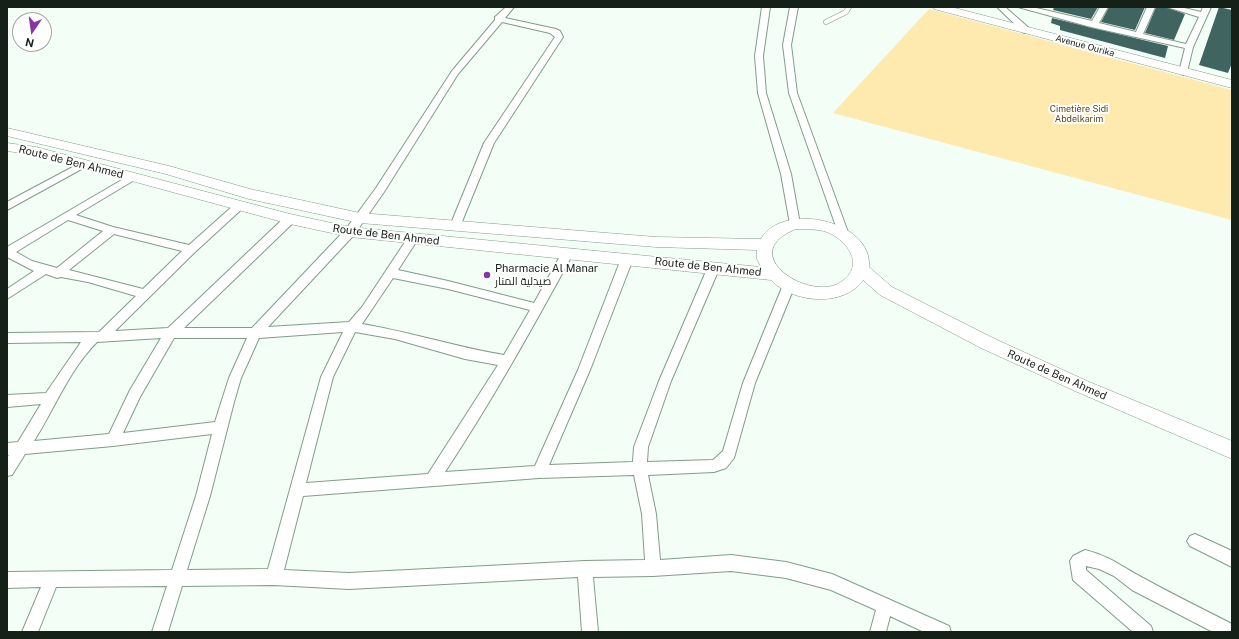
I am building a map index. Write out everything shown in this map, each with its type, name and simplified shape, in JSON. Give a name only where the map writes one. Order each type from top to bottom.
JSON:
[{"type":"street","points":[[160,632],[203,496],[220,427],[235,378],[255,333],[350,232],[419,131],[455,73],[498,19],[510,7]]},
{"type":"street","points":[[766,7],[759,56],[762,93],[786,174],[795,224]]},
{"type":"street","points":[[794,7],[787,45],[793,94],[844,235]]},
{"type":"street","name":"Avenue Ourika","points":[[938,7],[1027,31],[1184,69],[1232,77]]},
{"type":"street","name":"Avenue Ourika","points":[[957,7],[1017,22],[1232,84]]},
{"type":"street","points":[[1001,7],[1027,31]]},
{"type":"street","points":[[1022,7],[1189,47]]},
{"type":"street","points":[[1051,14],[1057,7]]},
{"type":"street","points":[[1094,24],[1104,7]]},
{"type":"street","points":[[1139,34],[1151,7]]},
{"type":"street","points":[[1171,7],[1202,15]]},
{"type":"street","points":[[1184,69],[1189,47],[1202,15],[1207,7]]},
{"type":"street","points":[[455,226],[489,143],[559,37],[557,33],[553,31],[498,19]]},
{"type":"street","name":"Route de Ben Ahmed","points":[[7,132],[169,170],[249,194],[360,218],[656,242],[765,245],[765,259],[774,274],[789,285],[805,291],[822,293],[838,291],[851,285],[886,292],[1008,353],[1081,386],[1232,450]]},
{"type":"street","name":"Route de Ben Ahmed","points":[[12,149],[84,164],[239,206],[350,232],[568,252],[714,269],[774,274]]},
{"type":"street","points":[[7,206],[84,164]]},
{"type":"street","points":[[132,177],[7,252],[30,266],[43,271],[88,278],[145,294]]},
{"type":"street","points":[[7,470],[43,415],[50,398],[82,349],[98,337],[239,206]]},
{"type":"street","points":[[67,216],[112,230],[191,249]]},
{"type":"street","points":[[114,440],[135,394],[171,333],[290,219]]},
{"type":"street","points":[[765,245],[769,237],[776,231],[795,224],[812,224],[829,227],[853,242],[859,251],[862,260],[862,270],[851,285]]},
{"type":"street","points":[[57,274],[112,230]]},
{"type":"street","points":[[274,578],[327,377],[352,327],[366,310],[414,239]]},
{"type":"street","points":[[432,480],[464,434],[538,308],[568,252]]},
{"type":"street","points":[[539,472],[584,370],[627,259]]},
{"type":"street","points":[[653,568],[648,514],[640,468],[641,447],[665,381],[714,269]]},
{"type":"street","name":"Route de Ben Ahmed","points":[[862,270],[886,292]]},
{"type":"street","points":[[7,295],[43,271]]},
{"type":"street","points":[[390,273],[448,285],[538,308]]},
{"type":"street","points":[[298,490],[539,472],[714,466],[725,459],[733,444],[749,383],[789,285]]},
{"type":"street","points":[[7,338],[98,337],[171,333],[255,333],[352,327],[395,334],[465,354],[506,361]]},
{"type":"street","points":[[7,401],[50,398]]},
{"type":"street","points":[[7,448],[114,440],[220,427]]},
{"type":"street","points":[[1196,541],[1232,559]]},
{"type":"street","points":[[1145,632],[1079,574],[1077,568],[1078,561],[1085,558],[1101,562],[1138,584],[1230,632]]},
{"type":"street","points":[[7,580],[177,577],[378,581],[585,569],[653,568],[731,562],[786,570],[832,582],[943,632]]},
{"type":"street","points":[[585,569],[590,632]]},
{"type":"street","points":[[30,632],[52,579]]},
{"type":"street","points":[[878,632],[885,605]]},
{"type":"lane","points":[[826,22],[846,12],[849,7]]},
{"type":"green space","name":"Cimetière Sidi Abdelkarim","points":[[929,9],[1232,90],[1232,220],[833,113]]},
{"type":"building","points":[[1054,7],[1098,7],[1091,19],[1053,10]]},
{"type":"building","points":[[1109,7],[1145,7],[1135,30],[1101,22]]},
{"type":"building","points":[[1156,7],[1166,7],[1185,14],[1174,40],[1145,33]]},
{"type":"building","points":[[1219,7],[1232,10],[1232,63],[1228,73],[1199,65]]},
{"type":"building","points":[[1052,18],[1168,46],[1165,58],[1060,30],[1060,26],[1051,23]]},
{"type":"place","name":"Pharmacie Al Manar صيدلية المنار","points":[[487,275]]}]
